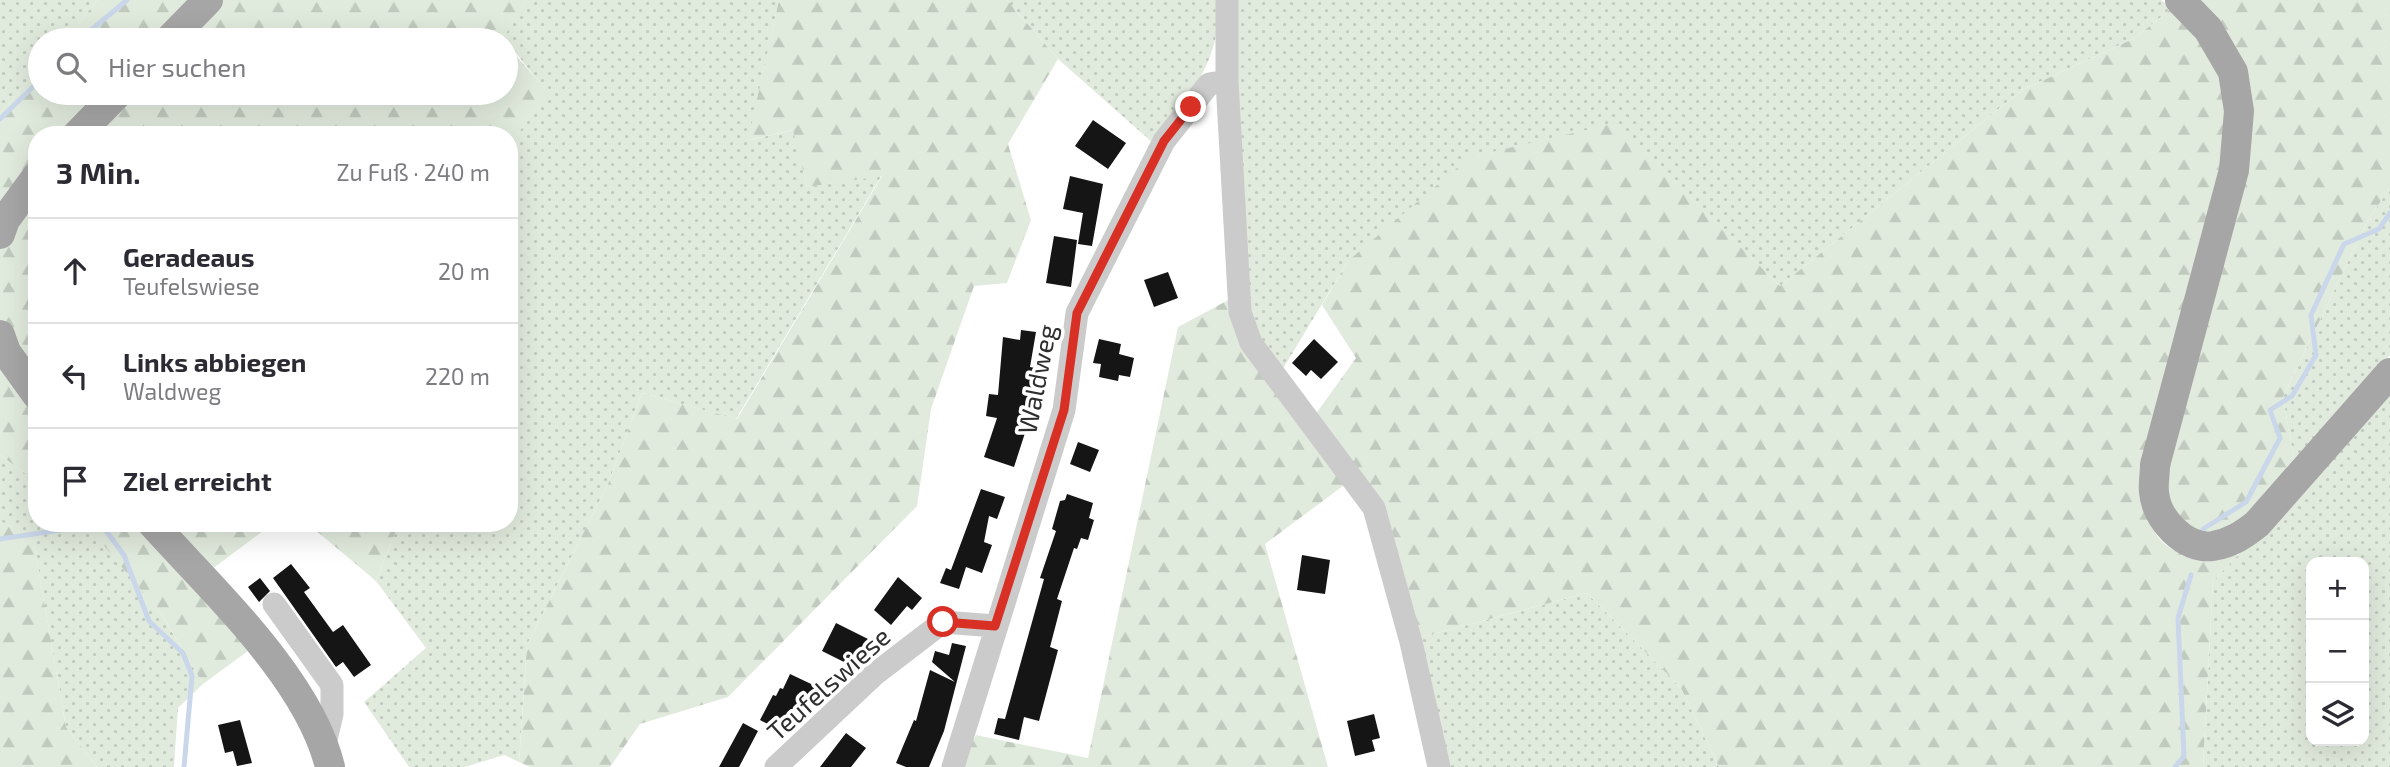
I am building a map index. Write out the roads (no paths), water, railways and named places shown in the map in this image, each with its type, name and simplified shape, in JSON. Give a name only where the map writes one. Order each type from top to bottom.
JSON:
[{"type":"main road","points":[[181,28],[208,0]]},
{"type":"main road","points":[[2180,0],[2208,29],[2233,72],[2239,111],[2234,170],[2155,465],[2154,495],[2162,519],[2182,538],[2210,547],[2237,539],[2257,524],[2390,373]]},
{"type":"main road","points":[[86,126],[106,105]]},
{"type":"main road","points":[[0,234],[5,220],[28,188]]},
{"type":"main road","points":[[0,335],[6,352],[28,383]]},
{"type":"main road","points":[[160,532],[290,683],[311,718],[327,757]]},
{"type":"street","points":[[1227,0],[1227,81],[1237,292],[1245,328],[1251,343],[1374,508],[1411,642],[1439,767]]},
{"type":"street","name":"Waldweg","points":[[953,767],[1064,410],[1077,313],[1164,141],[1209,84],[1227,81]]},
{"type":"street","points":[[274,604],[332,685],[327,757]]},
{"type":"street","name":"Teufelswiese","points":[[776,767],[875,674],[943,622],[995,626]]},
{"type":"waterway","points":[[93,28],[127,0]]},
{"type":"waterway","points":[[0,119],[28,92]]},
{"type":"waterway","points":[[2203,529],[2246,502],[2280,438],[2270,410],[2292,396],[2316,355],[2311,315],[2344,244],[2379,229],[2390,213]]},
{"type":"waterway","points":[[0,539],[47,532]]},
{"type":"waterway","points":[[107,532],[124,555],[149,621],[183,653],[192,676],[184,767]]},
{"type":"waterway","points":[[2175,767],[2184,756],[2178,618],[2191,575]]}]
